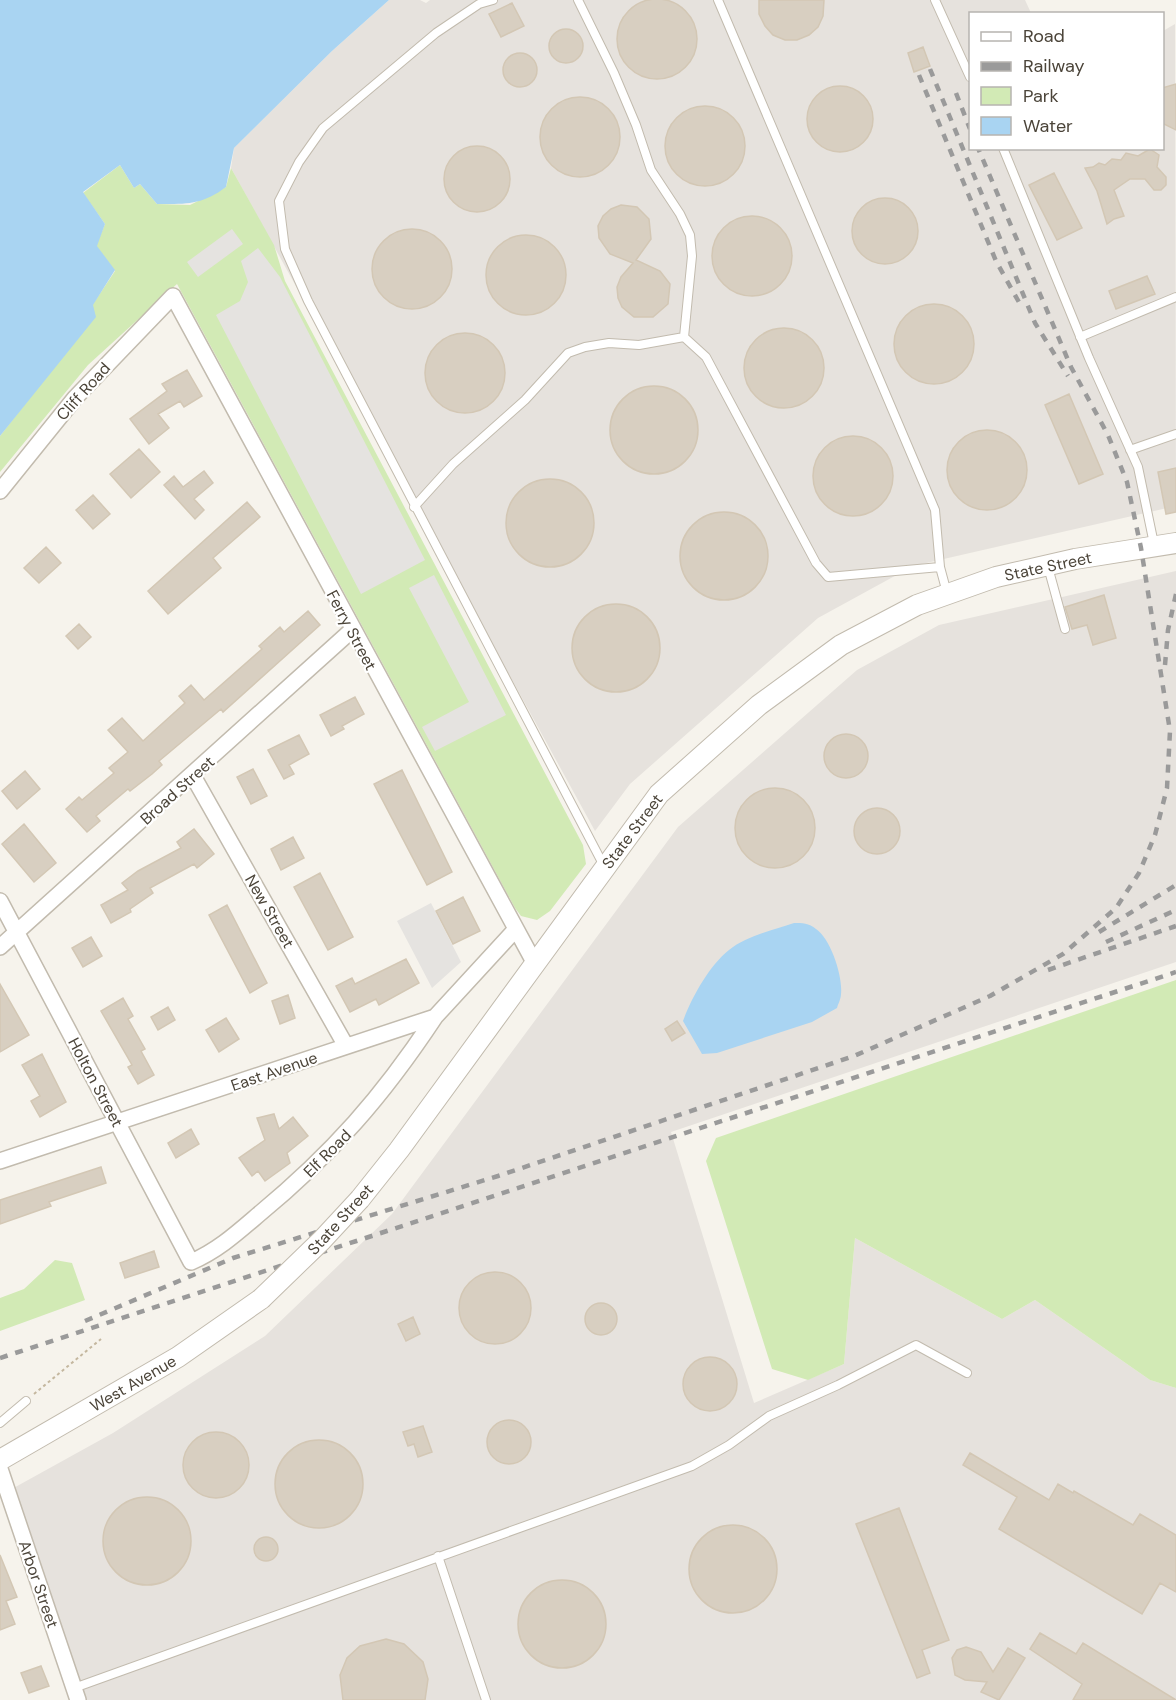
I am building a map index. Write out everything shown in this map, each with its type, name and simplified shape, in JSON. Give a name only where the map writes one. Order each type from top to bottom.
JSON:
[{"type":"street","name":"Cliff Road","points":[[0,491],[75,398],[173,296]]},
{"type":"street","name":"Ferry Street","points":[[173,296],[534,962]]},
{"type":"street","name":"State Street","points":[[261,1299],[322,1240],[360,1199],[399,1150],[534,962],[659,794],[759,705],[841,645],[917,605],[996,577],[1047,565],[1176,543]]},
{"type":"street","name":"Broad Street","points":[[0,947],[193,776],[352,630]]},
{"type":"street","name":"New Street","points":[[193,776],[346,1046]]},
{"type":"street","name":"Holton Street","points":[[0,901],[191,1262]]},
{"type":"street","name":"East Avenue","points":[[0,1161],[118,1124],[435,1017],[515,930]]},
{"type":"street","name":"Elf Road","points":[[191,1262],[217,1249],[318,1164],[359,1121],[406,1061],[435,1017]]},
{"type":"street","name":"West Avenue","points":[[0,1460],[178,1357],[261,1299]]},
{"type":"street","name":"Arbor Street","points":[[0,1469],[76,1694]]},
{"type":"lane","points":[[493,0],[479,4],[436,33],[322,128],[299,162],[279,201],[285,249],[308,301],[414,507],[604,867]]},
{"type":"lane","points":[[578,0],[618,84],[651,170],[681,214],[690,235],[692,256],[686,294],[684,337]]},
{"type":"lane","points":[[718,0],[935,510],[940,567],[947,594]]},
{"type":"lane","points":[[935,0],[969,75]]},
{"type":"lane","points":[[1004,150],[1080,337],[1138,467],[1155,546]]},
{"type":"lane","points":[[1080,337],[1176,297]]},
{"type":"lane","points":[[414,507],[453,464],[525,400],[568,353],[585,347],[609,343],[639,345],[684,337]]},
{"type":"lane","points":[[684,337],[706,357],[816,563],[828,577],[940,567]]},
{"type":"lane","points":[[1130,450],[1176,434]]},
{"type":"lane","points":[[1047,565],[1065,629]]},
{"type":"lane","points":[[76,1694],[438,1556],[692,1466],[729,1445],[769,1416],[838,1385],[916,1345],[967,1373]]},
{"type":"lane","points":[[0,1423],[26,1401]]},
{"type":"lane","points":[[438,1556],[486,1700]]},
{"type":"path","points":[[26,1401],[101,1338]]},
{"type":"shaded area","points":[[389,0],[420,0],[426,3],[430,0],[1025,0],[1031,12],[969,12],[969,150],[1164,150],[1164,30],[1175,24],[1176,506],[913,566],[818,618],[630,784],[595,831],[231,168],[234,148],[332,51]]},
{"type":"shaded area","points":[[232,229],[243,244],[198,277],[187,262]]},
{"type":"shaded area","points":[[258,248],[280,277],[425,560],[361,594],[216,315],[240,301],[248,282],[241,261]]},
{"type":"shaded area","points":[[1176,571],[1176,962],[671,1132],[754,1403],[844,1364],[855,1238],[1002,1319],[1035,1300],[1150,1380],[1176,1388],[1176,1700],[73,1700],[10,1490],[113,1433],[265,1336],[392,1214],[678,827],[857,670],[939,625]]},
{"type":"shaded area","points":[[434,575],[506,715],[435,751],[422,727],[469,702],[409,588]]},
{"type":"shaded area","points":[[431,903],[461,962],[432,988],[397,921]]},
{"type":"green space","points":[[120,165],[134,188],[140,184],[157,204],[190,205],[226,187],[231,168],[274,245],[285,281],[583,845],[586,864],[550,911],[537,920],[521,916],[515,908],[177,284],[88,365],[0,472],[0,436],[35,391],[115,271],[96,246],[105,224],[83,193]]},
{"type":"green space","points":[[1176,980],[1176,1388],[1150,1380],[1035,1300],[1002,1319],[855,1238],[844,1364],[808,1380],[772,1369],[706,1161],[716,1138]]},
{"type":"green space","points":[[55,1260],[72,1263],[85,1300],[0,1331],[0,1298],[24,1289]]},
{"type":"water","points":[[0,0],[389,0],[332,51],[234,148],[226,187],[217,193],[194,202],[157,204],[140,184],[134,188],[120,165],[83,192],[105,224],[97,246],[115,270],[93,305],[96,317],[0,436]]},
{"type":"water","points":[[794,923],[813,927],[827,941],[838,969],[841,987],[841,998],[837,1008],[812,1022],[717,1053],[702,1054],[683,1021],[696,992],[708,973],[736,945]]},
{"type":"building","points":[[657,-1],[672,2],[685,11],[694,24],[697,39],[694,54],[685,67],[672,76],[657,79],[642,76],[629,67],[620,54],[617,39],[620,24],[629,11],[642,2]]},
{"type":"building","points":[[759,0],[824,0],[823,16],[818,27],[809,35],[797,40],[785,40],[773,35],[765,26],[759,14]]},
{"type":"building","points":[[512,3],[524,26],[501,37],[489,14]]},
{"type":"building","points":[[566,29],[578,34],[583,46],[578,58],[566,63],[554,58],[549,46],[554,34]]},
{"type":"building","points":[[923,47],[930,66],[914,72],[908,53]]},
{"type":"building","points":[[520,53],[532,58],[537,70],[532,82],[520,87],[508,82],[503,70],[508,58]]},
{"type":"building","points":[[1176,84],[1176,130],[1164,124],[1164,87]]},
{"type":"building","points":[[840,86],[853,89],[863,96],[870,106],[873,119],[870,132],[863,142],[853,149],[840,152],[827,149],[817,142],[810,132],[807,119],[810,106],[817,96],[827,89]]},
{"type":"building","points":[[580,97],[595,100],[608,109],[617,122],[620,137],[617,152],[608,165],[595,174],[580,177],[565,174],[552,165],[543,152],[540,137],[543,122],[552,109],[565,100]]},
{"type":"building","points":[[705,106],[720,109],[733,118],[742,131],[745,146],[742,161],[733,174],[720,183],[705,186],[690,183],[677,174],[668,161],[665,146],[668,131],[677,118],[690,109]]},
{"type":"building","points":[[477,146],[490,149],[500,156],[507,166],[510,179],[507,192],[500,202],[490,209],[477,212],[464,209],[454,202],[447,192],[444,179],[447,166],[454,156],[464,149]]},
{"type":"building","points":[[1148,150],[1159,155],[1157,167],[1166,177],[1166,185],[1161,190],[1154,190],[1145,179],[1130,179],[1114,190],[1124,216],[1107,224],[1097,191],[1085,168],[1099,163],[1105,165],[1112,159],[1121,160],[1126,153],[1138,156]]},
{"type":"building","points":[[1054,173],[1082,228],[1057,240],[1029,185]]},
{"type":"building","points":[[885,198],[898,201],[908,208],[915,218],[918,231],[915,244],[908,254],[898,261],[885,264],[872,261],[862,254],[855,244],[852,231],[855,218],[862,208],[872,201]]},
{"type":"building","points":[[621,205],[637,207],[649,219],[651,239],[636,260],[660,271],[670,284],[668,304],[653,317],[634,317],[622,307],[617,287],[621,277],[633,263],[610,254],[599,238],[598,226],[603,216],[611,209]]},
{"type":"building","points":[[752,216],[767,219],[780,228],[789,241],[792,256],[789,271],[780,284],[767,293],[752,296],[737,293],[724,284],[715,271],[712,256],[715,241],[724,228],[737,219]]},
{"type":"building","points":[[412,229],[427,232],[440,241],[449,254],[452,269],[449,284],[440,297],[427,306],[412,309],[397,306],[384,297],[375,284],[372,269],[375,254],[384,241],[397,232]]},
{"type":"building","points":[[526,235],[541,238],[554,247],[563,260],[566,275],[563,290],[554,303],[541,312],[526,315],[511,312],[498,303],[489,290],[486,275],[489,260],[498,247],[511,238]]},
{"type":"building","points":[[1147,276],[1155,294],[1116,309],[1109,291]]},
{"type":"building","points":[[934,304],[949,307],[962,316],[971,329],[974,344],[971,359],[962,372],[949,381],[934,384],[919,381],[906,372],[897,359],[894,344],[897,329],[906,316],[919,307]]},
{"type":"building","points":[[784,328],[799,331],[812,340],[821,353],[824,368],[821,383],[812,396],[799,405],[784,408],[769,405],[756,396],[747,383],[744,368],[747,353],[756,340],[769,331]]},
{"type":"building","points":[[465,333],[480,336],[493,345],[502,358],[505,373],[502,388],[493,401],[480,410],[465,413],[450,410],[437,401],[428,388],[425,373],[428,358],[437,345],[450,336]]},
{"type":"building","points":[[187,370],[202,396],[184,407],[180,401],[158,414],[169,428],[149,444],[130,419],[167,391],[162,384]]},
{"type":"building","points":[[654,386],[671,389],[685,399],[695,413],[698,430],[695,447],[685,461],[671,471],[654,474],[637,471],[623,461],[613,447],[610,430],[613,413],[623,399],[637,389]]},
{"type":"building","points":[[1069,394],[1103,474],[1079,484],[1045,405]]},
{"type":"building","points":[[987,430],[1002,433],[1015,442],[1024,455],[1027,470],[1024,485],[1015,498],[1002,507],[987,510],[972,507],[959,498],[950,485],[947,470],[950,455],[959,442],[972,433]]},
{"type":"building","points":[[853,436],[868,439],[881,448],[890,461],[893,476],[890,491],[881,504],[868,513],[853,516],[838,513],[825,504],[816,491],[813,476],[816,461],[825,448],[838,439]]},
{"type":"building","points":[[139,449],[160,472],[131,498],[110,474]]},
{"type":"building","points":[[1176,468],[1176,512],[1166,514],[1158,472]]},
{"type":"building","points":[[204,471],[213,483],[194,499],[204,510],[195,519],[164,485],[174,476],[183,487]]},
{"type":"building","points":[[550,479],[567,482],[581,492],[591,506],[594,523],[591,540],[581,554],[567,564],[550,567],[533,564],[519,554],[509,540],[506,523],[509,506],[519,492],[533,482]]},
{"type":"building","points":[[93,495],[110,514],[93,529],[76,510]]},
{"type":"building","points":[[247,502],[260,517],[213,558],[221,568],[168,614],[148,591]]},
{"type":"building","points":[[724,512],[741,515],[755,525],[765,539],[768,556],[765,573],[755,587],[741,597],[724,600],[707,597],[693,587],[683,573],[680,556],[683,539],[693,525],[707,515]]},
{"type":"building","points":[[46,547],[61,563],[39,583],[24,568]]},
{"type":"building","points":[[1104,595],[1116,638],[1093,645],[1087,625],[1072,629],[1065,607]]},
{"type":"building","points":[[616,604],[633,607],[647,617],[657,631],[660,648],[657,665],[647,679],[633,689],[616,692],[599,689],[585,679],[575,665],[572,648],[575,631],[585,617],[599,607]]},
{"type":"building","points":[[308,611],[320,625],[223,712],[221,709],[159,761],[162,765],[152,774],[130,791],[128,789],[96,816],[100,821],[87,832],[66,809],[79,797],[82,800],[114,773],[109,768],[128,752],[108,730],[122,718],[143,741],[185,703],[179,696],[191,685],[204,700],[262,649],[259,646],[280,627],[284,632]]},
{"type":"building","points":[[79,624],[91,637],[78,649],[66,636]]},
{"type":"building","points":[[355,697],[364,714],[342,726],[344,729],[331,736],[320,715]]},
{"type":"building","points":[[846,734],[861,741],[868,756],[861,771],[846,778],[831,771],[824,756],[831,741]]},
{"type":"building","points":[[299,735],[309,754],[289,765],[294,774],[284,779],[268,750]]},
{"type":"building","points":[[253,769],[267,796],[251,804],[237,777]]},
{"type":"building","points":[[402,770],[452,872],[427,885],[374,784]]},
{"type":"building","points":[[25,771],[40,789],[17,809],[2,791]]},
{"type":"building","points":[[775,788],[790,791],[803,800],[812,813],[815,828],[812,843],[803,856],[790,865],[775,868],[760,865],[747,856],[738,843],[735,828],[738,813],[747,800],[760,791]]},
{"type":"building","points":[[877,808],[886,809],[894,814],[899,822],[899,840],[894,848],[886,853],[877,854],[868,853],[860,848],[855,840],[854,831],[855,822],[860,814],[868,809]]},
{"type":"building","points":[[24,824],[56,863],[34,882],[2,844]]},
{"type":"building","points":[[194,829],[214,854],[197,868],[194,864],[150,888],[153,893],[130,909],[131,912],[111,923],[101,905],[128,890],[122,883],[138,871],[181,848],[177,842]]},
{"type":"building","points":[[293,837],[304,858],[281,870],[271,849]]},
{"type":"building","points":[[320,873],[353,937],[328,950],[294,887]]},
{"type":"building","points":[[463,897],[480,931],[453,944],[436,911]]},
{"type":"building","points":[[227,905],[267,983],[250,993],[209,915]]},
{"type":"building","points":[[91,937],[102,956],[83,967],[72,948]]},
{"type":"building","points":[[406,959],[419,983],[379,1005],[376,999],[350,1012],[336,986],[352,978],[355,984]]},
{"type":"building","points":[[0,984],[29,1035],[0,1052]]},
{"type":"building","points":[[288,995],[295,1018],[280,1024],[272,1001]]},
{"type":"building","points":[[123,998],[133,1016],[128,1019],[145,1049],[141,1051],[154,1075],[138,1084],[128,1067],[132,1065],[101,1011]]},
{"type":"building","points":[[168,1007],[175,1020],[158,1030],[151,1017]]},
{"type":"building","points":[[226,1018],[239,1039],[219,1052],[206,1030]]},
{"type":"building","points":[[677,1021],[685,1033],[672,1041],[665,1029]]},
{"type":"building","points":[[42,1054],[66,1102],[40,1117],[31,1101],[40,1096],[22,1065]]},
{"type":"building","points":[[274,1114],[279,1129],[293,1117],[308,1136],[287,1153],[290,1163],[265,1181],[258,1171],[252,1176],[239,1158],[265,1140],[257,1118]]},
{"type":"building","points":[[191,1129],[199,1144],[176,1158],[168,1143]]},
{"type":"building","points":[[101,1167],[106,1183],[49,1202],[51,1206],[0,1224],[0,1200]]},
{"type":"building","points":[[154,1251],[159,1267],[125,1278],[120,1263]]},
{"type":"building","points":[[488,1272],[502,1272],[521,1282],[531,1301],[531,1315],[521,1334],[502,1344],[488,1344],[469,1334],[459,1315],[459,1301],[469,1282]]},
{"type":"building","points":[[601,1303],[612,1308],[617,1319],[612,1330],[601,1335],[590,1330],[585,1319],[590,1308]]},
{"type":"building","points":[[413,1317],[420,1334],[406,1341],[398,1324]]},
{"type":"building","points":[[710,1357],[720,1359],[729,1365],[735,1374],[737,1384],[735,1394],[729,1403],[720,1409],[710,1411],[700,1409],[691,1403],[685,1394],[683,1384],[685,1374],[691,1365],[700,1359]]},
{"type":"building","points":[[509,1420],[524,1427],[531,1442],[524,1457],[509,1464],[494,1457],[487,1442],[494,1427]]},
{"type":"building","points":[[423,1426],[432,1452],[418,1457],[414,1444],[408,1446],[403,1432]]},
{"type":"building","points":[[216,1432],[229,1435],[239,1442],[246,1452],[249,1465],[246,1478],[239,1488],[229,1495],[216,1498],[203,1495],[193,1488],[186,1478],[183,1465],[186,1452],[193,1442],[203,1435]]},
{"type":"building","points":[[319,1440],[336,1443],[350,1453],[360,1467],[363,1484],[360,1501],[350,1515],[336,1525],[319,1528],[302,1525],[288,1515],[278,1501],[275,1484],[278,1467],[288,1453],[302,1443]]},
{"type":"building","points":[[970,1453],[1049,1500],[1058,1484],[1133,1525],[1140,1514],[1176,1535],[1176,1592],[1160,1583],[1142,1614],[999,1529],[1017,1497],[963,1465]]},
{"type":"building","points":[[147,1497],[164,1500],[178,1510],[188,1524],[191,1541],[188,1558],[178,1572],[164,1582],[147,1585],[130,1582],[116,1572],[106,1558],[103,1541],[106,1524],[116,1510],[130,1500]]},
{"type":"building","points":[[899,1508],[949,1640],[922,1650],[930,1673],[917,1678],[856,1524]]},
{"type":"building","points":[[733,1525],[750,1528],[764,1538],[774,1552],[777,1569],[774,1586],[764,1600],[750,1610],[733,1613],[716,1610],[702,1600],[692,1586],[689,1569],[692,1552],[702,1538],[716,1528]]},
{"type":"building","points":[[266,1537],[275,1540],[278,1549],[275,1558],[266,1561],[257,1558],[254,1549],[257,1540]]},
{"type":"building","points":[[0,1555],[17,1597],[6,1601],[15,1624],[0,1630]]},
{"type":"building","points":[[562,1580],[579,1583],[593,1593],[603,1607],[606,1624],[603,1641],[593,1655],[579,1665],[562,1668],[545,1665],[531,1655],[521,1641],[518,1624],[521,1607],[531,1593],[545,1583]]},
{"type":"building","points":[[1040,1633],[1076,1654],[1083,1643],[1176,1700],[1073,1700],[1082,1684],[1030,1649]]},
{"type":"building","points":[[386,1639],[404,1644],[423,1662],[428,1679],[425,1700],[343,1700],[340,1675],[347,1658],[360,1646]]},
{"type":"building","points":[[966,1647],[981,1652],[993,1672],[1008,1648],[1025,1658],[999,1700],[981,1692],[987,1682],[965,1680],[955,1675],[952,1658],[957,1650]]},
{"type":"building","points":[[41,1666],[49,1686],[29,1693],[21,1673]]},
{"type":"railway","points":[[930,69],[1035,323],[1068,376]]},
{"type":"railway","points":[[919,75],[996,261],[1020,304]]},
{"type":"railway","points":[[956,93],[969,126]]},
{"type":"railway","points":[[85,1321],[233,1258],[498,1176],[854,1056],[990,996],[1063,954],[1116,908],[1139,873],[1155,835],[1167,788],[1170,731],[1141,548],[1127,482],[1108,435],[1071,367],[979,150]]},
{"type":"railway","points":[[1165,665],[1168,630],[1176,594]]},
{"type":"railway","points":[[1099,932],[1176,885]]},
{"type":"railway","points":[[1106,942],[1176,910]]},
{"type":"railway","points":[[1048,970],[1176,926]]},
{"type":"railway","points":[[0,1358],[1176,972]]}]
